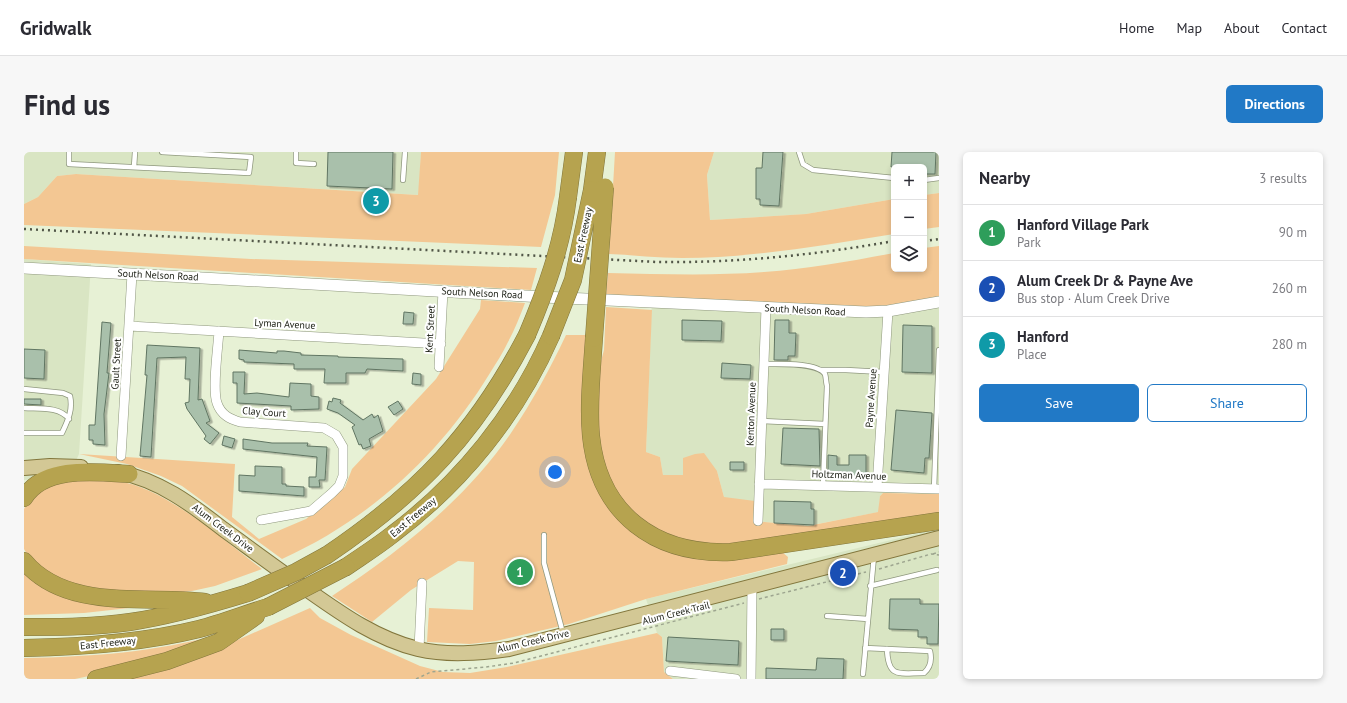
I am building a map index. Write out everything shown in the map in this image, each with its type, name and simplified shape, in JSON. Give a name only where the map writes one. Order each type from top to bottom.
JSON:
[{"type":"highway","name":"East Freeway","points":[[24,627],[128,622],[174,614],[248,593],[296,572],[327,555],[381,517],[428,476],[466,432],[485,407],[527,335],[541,303],[555,262],[565,222],[574,152]]},
{"type":"highway","points":[[598,152],[594,338],[590,423],[594,456],[600,477],[612,500],[623,514],[638,527],[655,538],[674,546],[710,553],[731,552],[939,521]]},
{"type":"highway","name":"East Freeway","points":[[24,648],[130,642],[200,629],[268,607],[346,568],[394,534],[444,491],[465,469],[494,433],[522,391],[551,336],[573,280],[598,188]]},
{"type":"highway","points":[[24,498],[32,489],[54,477],[98,472],[129,474]]},
{"type":"highway","points":[[24,561],[39,576],[51,583],[105,598],[142,601],[183,599],[215,603]]},
{"type":"highway","points":[[96,679],[166,661],[219,642],[268,607]]},
{"type":"main road","name":"Alum Creek Drive","points":[[24,468],[70,466],[96,468],[129,474],[155,484],[189,503],[344,616],[376,634],[419,649],[446,652],[475,653],[509,649],[939,538]]},
{"type":"street","name":"South Nelson Road","points":[[24,268],[766,308],[866,312],[888,311],[939,302]]},
{"type":"street","name":"Gault Street","points":[[121,456],[132,274]]},
{"type":"street","name":"Kent Street","points":[[439,367],[443,291]]},
{"type":"street","name":"Kenton Avenue","points":[[758,521],[766,308]]},
{"type":"street","name":"Payne Avenue","points":[[877,486],[888,311]]},
{"type":"street","name":"Lyman Avenue","points":[[129,326],[441,344]]},
{"type":"street","name":"Clay Court","points":[[219,331],[215,392],[217,403],[223,413],[231,419],[240,422],[316,426],[330,430],[341,440],[343,447],[344,461],[339,486],[311,511],[261,520]]},
{"type":"street","name":"Holtzman Avenue","points":[[759,484],[877,486],[936,489]]},
{"type":"street","points":[[419,649],[422,582]]},
{"type":"street","points":[[751,679],[752,586]]},
{"type":"street","points":[[670,670],[736,679]]},
{"type":"lane","points":[[69,152],[69,164],[249,173],[251,156],[162,152]]},
{"type":"lane","points":[[134,167],[135,152]]},
{"type":"lane","points":[[296,152],[296,163],[314,164]]},
{"type":"lane","points":[[404,180],[405,152]]},
{"type":"lane","points":[[799,152],[803,164],[813,170],[891,178]]},
{"type":"lane","points":[[927,180],[939,178]]},
{"type":"lane","points":[[936,489],[939,350]]},
{"type":"lane","points":[[764,364],[812,366],[821,370],[883,372]]},
{"type":"lane","points":[[821,370],[825,375],[827,386],[823,485]]},
{"type":"lane","points":[[24,389],[64,393],[70,396],[71,411],[62,433],[24,433]]},
{"type":"lane","points":[[24,408],[55,410],[62,412],[69,419]]},
{"type":"lane","points":[[762,421],[825,424]]},
{"type":"lane","points":[[544,535],[544,563],[564,634]]},
{"type":"lane","points":[[864,674],[870,586],[874,555]]},
{"type":"lane","points":[[870,586],[937,570]]},
{"type":"lane","points":[[827,616],[868,618]]},
{"type":"lane","points":[[866,648],[930,651],[931,657],[929,668],[924,673],[895,673],[890,669],[887,649]]},
{"type":"path","points":[[931,554],[939,552]]},
{"type":"path","name":"Alum Creek Trail","points":[[416,679],[431,672],[514,663],[931,554],[939,556]]},
{"type":"shaded area","points":[[24,152],[421,152],[419,195],[76,174],[57,176],[38,197],[24,204]]},
{"type":"shaded area","points":[[421,152],[559,152],[555,195],[541,247],[24,225],[24,204],[38,197],[57,176],[76,174],[418,195]]},
{"type":"shaded area","points":[[615,152],[714,152],[707,175],[710,220],[806,214],[891,200],[891,234],[788,250],[735,256],[664,258],[609,254]]},
{"type":"shaded area","points":[[714,152],[939,152],[939,193],[927,195],[927,164],[891,164],[891,200],[806,214],[710,220],[707,175]]},
{"type":"shaded area","points":[[939,193],[939,227],[927,229],[927,195]]},
{"type":"shaded area","points":[[24,246],[251,259],[537,268],[531,290],[24,259]]},
{"type":"shaded area","points":[[939,246],[939,297],[873,309],[606,295],[608,273],[705,274],[780,271],[846,262],[891,254],[891,272],[927,272],[927,248]]},
{"type":"shaded area","points":[[24,259],[91,264],[79,454],[69,476],[24,480]]},
{"type":"shaded area","points":[[652,297],[939,297],[939,494],[883,493],[880,496],[879,512],[807,526],[755,521],[724,497],[717,471],[683,475],[663,475],[660,457],[646,452]]},
{"type":"shaded area","points":[[481,300],[525,303],[502,354],[470,403],[449,431],[400,482],[373,504],[345,525],[282,559],[182,486],[161,476],[127,464],[79,454],[235,464],[232,517],[259,539],[306,519],[345,487],[352,469],[436,379],[480,309]]},
{"type":"shaded area","points":[[606,307],[652,310],[646,452],[660,457],[663,475],[683,475],[683,458],[704,453],[717,471],[724,497],[755,501],[755,521],[808,526],[878,512],[880,496],[883,493],[939,494],[939,514],[772,542],[701,546],[647,526],[620,499],[603,464],[597,421],[598,372],[604,350]]},
{"type":"shaded area","points":[[566,335],[589,335],[590,456],[648,540],[782,552],[788,557],[787,564],[646,599],[569,624],[496,641],[470,644],[427,642],[429,608],[473,610],[474,562],[458,561],[411,590],[372,622],[332,596],[406,543],[473,481],[493,457],[519,421],[554,360]]},
{"type":"shaded area","points":[[56,479],[94,479],[117,481],[135,485],[154,493],[193,516],[262,569],[215,586],[192,591],[166,594],[120,594],[61,582],[30,559],[24,549],[24,509],[31,497]]},
{"type":"shaded area","points":[[937,529],[939,535],[939,679],[673,679],[664,672],[662,637],[657,633],[646,599]]},
{"type":"shaded area","points":[[24,568],[138,607],[84,613],[24,615]]},
{"type":"shaded area","points":[[310,608],[320,618],[351,635],[420,666],[443,672],[470,673],[507,667],[657,633],[662,637],[664,672],[673,679],[122,679],[224,646]]},
{"type":"shaded area","points":[[221,634],[117,670],[75,679],[24,679],[24,658],[99,655],[172,645]]},
{"type":"building","points":[[328,152],[393,152],[392,189],[327,186]]},
{"type":"building","points":[[763,152],[783,152],[779,206],[760,205],[760,199],[756,199],[756,168],[762,168]]},
{"type":"building","points":[[892,152],[936,152],[935,174],[927,174],[927,164],[891,164]]},
{"type":"building","points":[[404,312],[414,313],[413,324],[403,324]]},
{"type":"building","points":[[682,320],[722,321],[721,341],[682,340]]},
{"type":"building","points":[[775,320],[789,320],[789,333],[796,333],[795,356],[788,356],[788,360],[774,360]]},
{"type":"building","points":[[102,322],[111,323],[107,373],[109,373],[104,414],[105,445],[93,444],[93,440],[89,440],[89,425],[95,425]]},
{"type":"building","points":[[903,325],[932,326],[932,373],[902,372]]},
{"type":"building","points":[[147,345],[200,348],[198,400],[202,399],[210,421],[206,423],[219,433],[210,444],[204,439],[206,436],[187,409],[185,403],[189,402],[190,379],[185,379],[186,357],[157,358],[151,457],[140,456],[147,375],[145,375]]},
{"type":"building","points":[[24,349],[45,350],[44,379],[24,378]]},
{"type":"building","points":[[239,350],[277,353],[277,351],[284,351],[301,353],[301,355],[403,359],[403,371],[367,369],[365,373],[346,373],[346,383],[324,383],[325,369],[294,369],[294,364],[244,362],[244,360],[239,359]]},
{"type":"building","points":[[722,363],[751,365],[750,379],[721,378]]},
{"type":"building","points":[[233,372],[245,372],[244,394],[257,393],[289,397],[290,383],[311,384],[311,396],[319,397],[319,409],[291,410],[291,406],[237,403],[237,383],[233,383]]},
{"type":"building","points":[[413,373],[421,374],[421,385],[412,384]]},
{"type":"building","points":[[333,398],[341,400],[340,403],[363,420],[372,414],[374,418],[378,415],[383,431],[369,439],[371,446],[363,449],[361,444],[359,445],[352,427],[355,425],[338,413],[327,409],[329,401],[332,402]]},
{"type":"building","points":[[24,399],[41,399],[41,405],[24,404]]},
{"type":"building","points":[[398,401],[403,409],[394,415],[388,407]]},
{"type":"building","points":[[896,410],[932,413],[929,458],[925,458],[924,473],[891,470]]},
{"type":"building","points":[[783,428],[819,429],[820,466],[781,464]]},
{"type":"building","points":[[224,436],[235,439],[232,448],[222,445]]},
{"type":"building","points":[[243,439],[272,443],[308,443],[307,446],[327,447],[325,480],[319,480],[320,487],[309,487],[309,477],[316,477],[317,457],[243,449]]},
{"type":"building","points":[[828,455],[837,456],[837,465],[849,465],[849,455],[866,455],[866,478],[828,477]]},
{"type":"building","points":[[730,462],[744,462],[744,470],[730,470]]},
{"type":"building","points":[[255,466],[282,467],[282,484],[286,484],[286,486],[304,487],[304,496],[239,491],[239,475],[255,476]]},
{"type":"building","points":[[774,501],[811,502],[811,509],[814,509],[814,525],[774,523]]},
{"type":"building","points":[[890,599],[920,599],[920,604],[939,604],[938,644],[927,644],[927,637],[918,637],[918,630],[889,629]]},
{"type":"building","points":[[771,629],[784,629],[784,640],[771,640]]},
{"type":"building","points":[[668,637],[739,641],[738,665],[666,661]]},
{"type":"building","points":[[817,658],[844,659],[843,679],[766,679],[766,668],[816,670]]},
{"type":"railway","points":[[24,229],[657,262],[717,261],[776,257],[891,241]]},
{"type":"railway","points":[[927,241],[939,239]]},
{"type":"place","name":"Hanford","points":[[376,201]]},
{"type":"place","name":"Hanford Village Park","points":[[520,572]]},
{"type":"place","name":"Alum Creek Dr & Payne Ave","points":[[843,573]]}]
